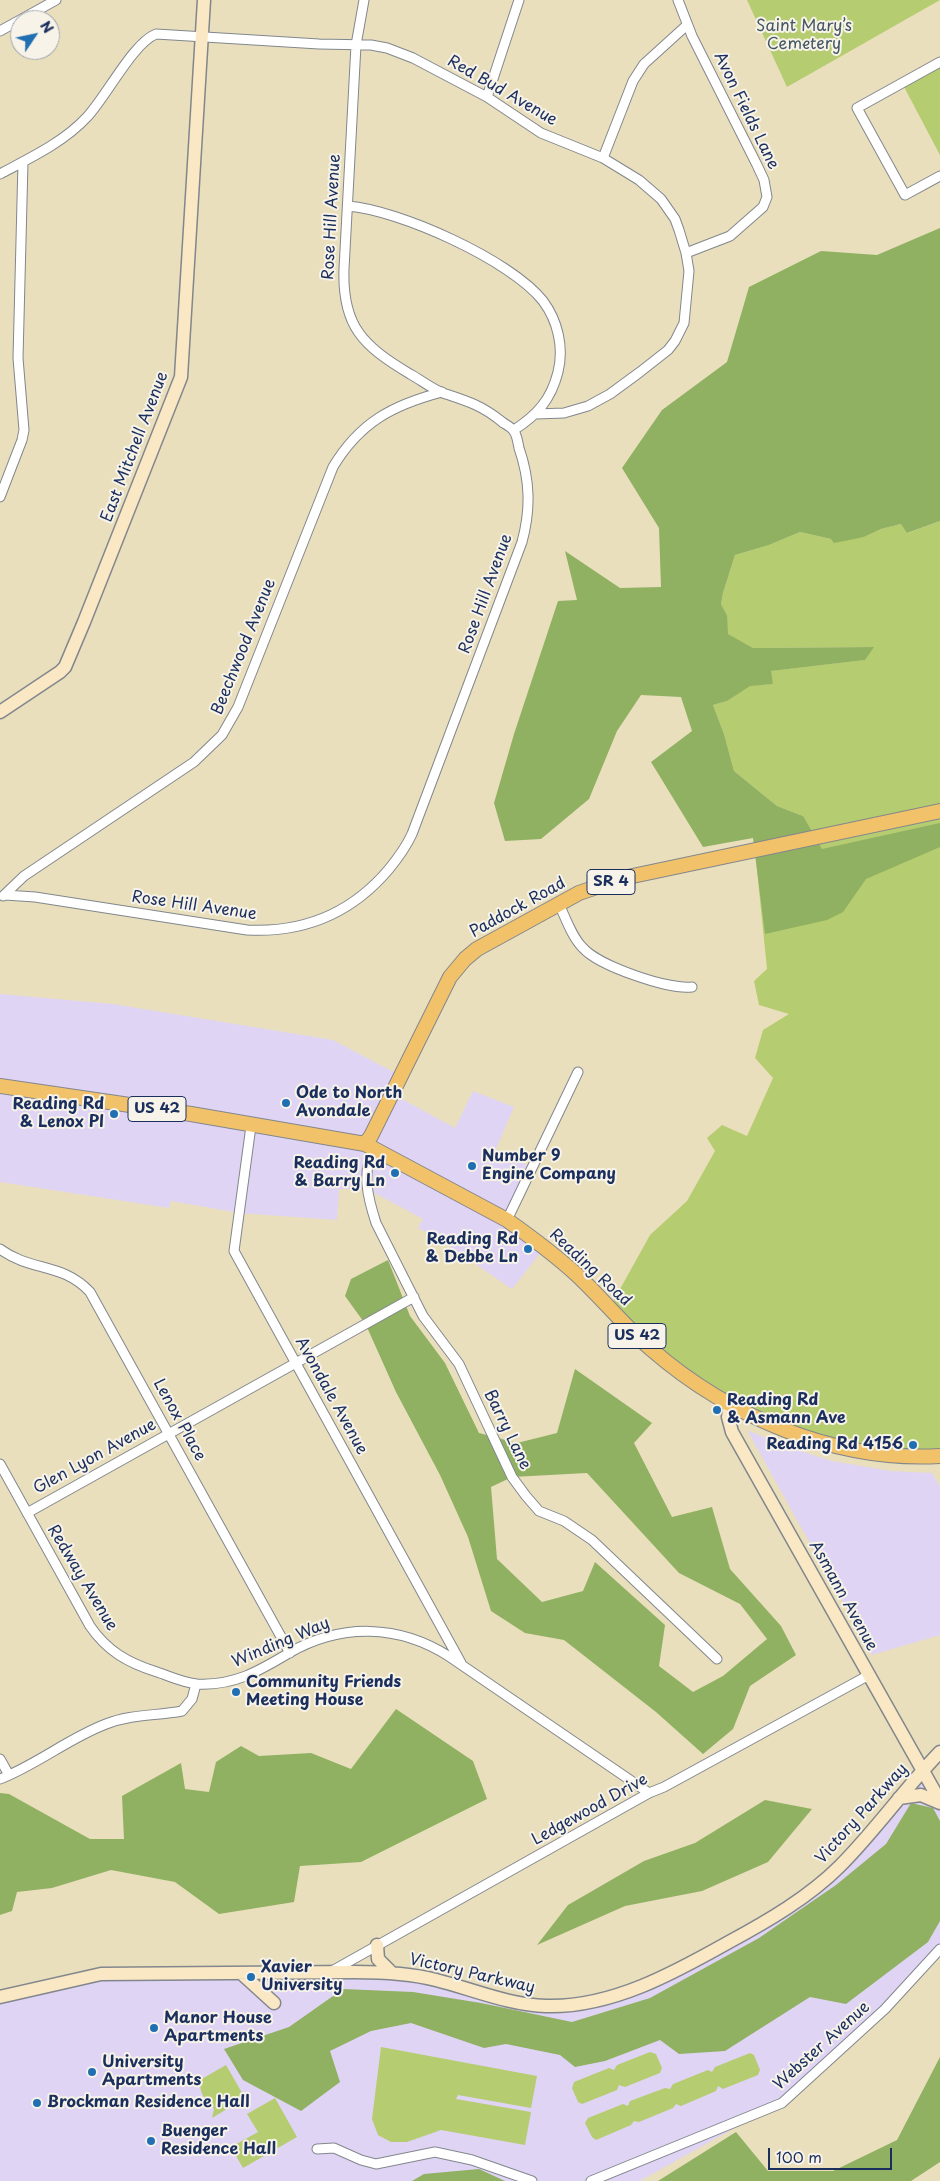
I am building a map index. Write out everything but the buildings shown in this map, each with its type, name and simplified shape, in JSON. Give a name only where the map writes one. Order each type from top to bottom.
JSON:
[{"type":"main road","name":"Paddock Road","points":[[370,1146],[371,1136],[450,977],[477,949],[579,893],[623,878],[940,811]]},
{"type":"main road","name":"Reading Road","points":[[0,1086],[191,1114],[370,1146],[507,1220],[576,1274],[652,1350],[707,1391],[730,1404],[776,1426],[821,1442],[894,1455],[940,1456]]},
{"type":"street","points":[[38,10],[56,0]]},
{"type":"street","name":"East Mitchell Avenue","points":[[0,712],[65,667],[181,377],[204,0]]},
{"type":"street","name":"Rose Hill Avenue","points":[[2,896],[44,899],[248,930],[267,931],[301,926],[320,921],[337,913],[369,891],[396,860],[409,839],[522,542],[526,527],[529,492],[524,461],[514,430],[483,407],[442,392],[374,350],[352,323],[346,307],[343,286],[356,45],[364,0]]},
{"type":"street","points":[[487,97],[519,0]]},
{"type":"street","name":"Avon Fields Lane","points":[[678,0],[687,25],[764,180],[767,197],[763,207],[730,236],[686,253]]},
{"type":"street","points":[[603,158],[633,81],[644,64],[687,25]]},
{"type":"street","name":"Red Bud Avenue","points":[[0,174],[65,136],[88,116],[149,37],[161,34],[356,45],[387,48],[402,53],[487,97],[541,133],[603,158],[639,180],[661,199],[675,219],[686,253],[688,289],[684,323],[676,341],[668,350],[610,394],[588,406],[564,413],[536,414]]},
{"type":"street","points":[[940,62],[858,108],[905,196],[940,176]]},
{"type":"street","points":[[0,497],[24,430],[18,358],[23,162]]},
{"type":"street","points":[[348,206],[367,208],[396,217],[449,238],[502,268],[536,292],[555,321],[561,356],[556,381],[550,397],[536,414],[514,430]]},
{"type":"street","name":"Beechwood Avenue","points":[[2,896],[24,876],[194,762],[222,735],[238,707],[333,466],[341,453],[362,429],[381,415],[442,392]]},
{"type":"street","points":[[558,904],[577,940],[587,952],[599,961],[640,977],[682,988],[692,987]]},
{"type":"street","points":[[507,1220],[578,1072]]},
{"type":"street","name":"Avondale Avenue","points":[[251,1126],[234,1251],[462,1666]]},
{"type":"street","name":"Barry Lane","points":[[370,1146],[367,1167],[367,1190],[371,1208],[383,1238],[431,1328],[459,1364],[512,1478],[539,1511],[564,1520],[592,1540],[717,1659]]},
{"type":"street","name":"Lenox Place","points":[[0,1249],[21,1261],[62,1272],[82,1284],[95,1300],[290,1653]]},
{"type":"street","name":"Glen Lyon Avenue","points":[[27,1513],[414,1297]]},
{"type":"street","name":"Asmann Avenue","points":[[730,1404],[728,1417],[732,1432],[940,1802]]},
{"type":"street","name":"Redway Avenue","points":[[0,1464],[90,1626],[107,1647],[125,1660],[139,1666],[196,1684]]},
{"type":"street","name":"Winding Way","points":[[196,1684],[244,1678],[259,1672],[290,1653],[329,1636],[363,1630],[378,1630],[401,1634],[437,1648],[649,1793]]},
{"type":"street","name":"Ledgewood Drive","points":[[327,1973],[649,1793],[664,1787],[869,1675]]},
{"type":"street","points":[[0,1779],[106,1723],[136,1715],[182,1711],[192,1699],[196,1684]]},
{"type":"street","name":"Victory Parkway","points":[[0,1997],[101,1974],[354,1972],[392,1973],[434,1980],[534,2005],[560,2007],[579,2005],[610,1997],[671,1974],[763,1923],[805,1895],[840,1866],[922,1770],[940,1752]]},
{"type":"street","points":[[0,1759],[10,1775]]},
{"type":"street","points":[[899,1798],[921,1795],[940,1802]]},
{"type":"street","points":[[377,1945],[378,1959],[392,1973]]},
{"type":"street","name":"Webster Avenue","points":[[591,2181],[782,2103],[885,2009],[940,1949]]},
{"type":"street","points":[[240,1974],[274,2003]]},
{"type":"street","points":[[317,2149],[334,2148],[361,2160],[376,2164],[435,2152],[472,2160],[532,2181]]},
{"type":"shaded area","points":[[0,994],[113,1004],[333,1040],[401,1076],[393,1094],[455,1128],[473,1091],[514,1107],[496,1149],[532,1168],[508,1220],[544,1248],[512,1289],[439,1239],[418,1228],[423,1219],[367,1189],[339,1189],[337,1220],[239,1213],[171,1201],[169,1208],[0,1182]]},
{"type":"shaded area","points":[[747,1430],[785,1446],[832,1461],[891,1471],[932,1473],[940,1487],[940,1635],[872,1655]]},
{"type":"shaded area","name":"Xavier University","points":[[922,1770],[940,1801],[940,1949],[812,2078],[763,2112],[640,2181],[0,2181],[0,1997],[73,1979],[381,1972],[559,2007],[671,1975],[805,1895]]},
{"type":"green space","name":"Saint Mary’s Cemetery","points":[[747,0],[940,0],[787,87]]},
{"type":"green space","points":[[940,62],[940,155],[902,83]]},
{"type":"green space","points":[[940,228],[940,521],[907,533],[901,524],[881,529],[864,537],[834,543],[831,539],[800,532],[769,545],[735,555],[721,604],[727,615],[728,634],[753,648],[874,647],[865,660],[771,671],[773,684],[750,686],[727,701],[713,705],[724,734],[734,771],[777,806],[803,816],[822,849],[940,823],[940,847],[866,879],[843,912],[827,920],[765,934],[753,838],[703,847],[651,762],[692,731],[681,697],[641,695],[617,731],[589,799],[541,839],[505,841],[494,803],[514,734],[558,601],[577,600],[565,551],[620,588],[661,587],[659,528],[622,468],[662,410],[727,362],[749,287],[821,251],[877,255]]},
{"type":"green space","points":[[940,521],[940,1456],[874,1452],[730,1405],[609,1309],[650,1235],[687,1201],[715,1151],[707,1138],[722,1125],[747,1136],[773,1078],[755,1058],[763,1030],[789,1014],[759,1005],[754,981],[767,969],[755,850],[803,816],[777,806],[734,771],[724,734],[713,705],[727,701],[749,685],[773,684],[770,671],[864,660],[873,647],[753,648],[727,634],[727,615],[721,604],[735,555],[769,545],[800,532],[831,539],[864,537],[881,529],[901,524],[908,533]]},
{"type":"green space","points":[[388,1260],[410,1316],[445,1363],[479,1433],[517,1443],[557,1433],[575,1369],[652,1423],[634,1443],[672,1517],[712,1507],[730,1569],[781,1626],[796,1655],[750,1686],[733,1729],[703,1754],[656,1712],[564,1640],[525,1633],[491,1611],[468,1537],[440,1475],[396,1392],[366,1325],[345,1296],[351,1279]],"holes":[[[587,1473],[679,1573],[740,1604],[767,1639],[723,1676],[693,1692],[659,1666],[665,1625],[595,1562],[583,1591],[542,1602],[497,1559],[491,1487],[512,1477]]]},
{"type":"green space","points":[[396,1709],[473,1761],[487,1799],[361,1862],[300,1866],[294,1902],[219,1914],[175,1882],[111,1870],[52,1888],[17,1892],[12,1911],[0,1915],[0,1793],[9,1794],[90,1839],[124,1839],[122,1796],[181,1763],[185,1789],[209,1792],[216,1762],[241,1746],[259,1756],[311,1753],[351,1769]]},
{"type":"green space","points":[[765,1800],[812,1809],[768,1862],[702,1891],[625,1906],[537,1945],[568,1905],[644,1861],[695,1843]]},
{"type":"green space","points":[[911,1803],[933,1808],[940,1821],[940,1921],[928,1942],[846,2004],[810,1997],[725,2051],[679,2054],[660,2040],[605,2061],[575,2067],[560,2055],[506,2044],[484,2048],[411,2023],[371,2031],[330,2051],[340,2082],[301,2111],[243,2080],[224,2049],[289,2027],[343,1989],[413,1992],[481,2003],[572,2022],[650,1998],[759,1938],[836,1885],[886,1844]]},
{"type":"green space","points":[[381,2047],[537,2076],[531,2108],[458,2095],[456,2099],[531,2112],[525,2145],[441,2130],[407,2142],[391,2142],[378,2135],[372,2119]]},
{"type":"green space","points":[[650,2052],[656,2054],[662,2068],[660,2073],[625,2087],[619,2085],[617,2090],[582,2104],[578,2102],[572,2088],[574,2082],[609,2068],[614,2070],[617,2065]]},
{"type":"green space","points":[[750,2053],[754,2055],[760,2070],[758,2075],[723,2089],[718,2086],[716,2091],[681,2106],[676,2104],[673,2108],[639,2122],[634,2121],[631,2125],[596,2140],[592,2137],[585,2123],[588,2118],[623,2104],[628,2106],[630,2101],[665,2088],[670,2089],[673,2084],[708,2070],[712,2072],[715,2067]]},
{"type":"green space","points":[[940,2057],[940,2162],[911,2181],[658,2181],[736,2132],[768,2171],[833,2171],[897,2140]]},
{"type":"green space","points":[[226,2065],[245,2098],[212,2118],[214,2109],[202,2093],[200,2080]]},
{"type":"green space","points":[[275,2098],[297,2137],[243,2168],[231,2147],[258,2132],[247,2114]]},
{"type":"green space","points":[[479,2169],[505,2181],[412,2181],[424,2174]]},
{"type":"place","name":"Ode to North Avondale","points":[[286,1103]]},
{"type":"place","name":"Reading Rd & Lenox Pl","points":[[114,1114]]},
{"type":"place","name":"Number 9 Engine Company","points":[[472,1166]]},
{"type":"place","name":"Reading Rd & Barry Ln","points":[[395,1173]]},
{"type":"place","name":"Reading Rd & Debbe Ln","points":[[528,1249]]},
{"type":"place","name":"Reading Rd & Asmann Ave","points":[[717,1410]]},
{"type":"place","name":"Reading Rd 4156","points":[[913,1445]]},
{"type":"place","name":"Community Friends Meeting House","points":[[236,1692]]},
{"type":"place","name":"Xavier University","points":[[251,1977]]},
{"type":"place","name":"Manor House Apartments","points":[[154,2028]]},
{"type":"place","name":"University Apartments","points":[[92,2072]]},
{"type":"place","name":"Brockman Residence Hall","points":[[37,2103]]},
{"type":"place","name":"Buenger Residence Hall","points":[[151,2141]]}]
